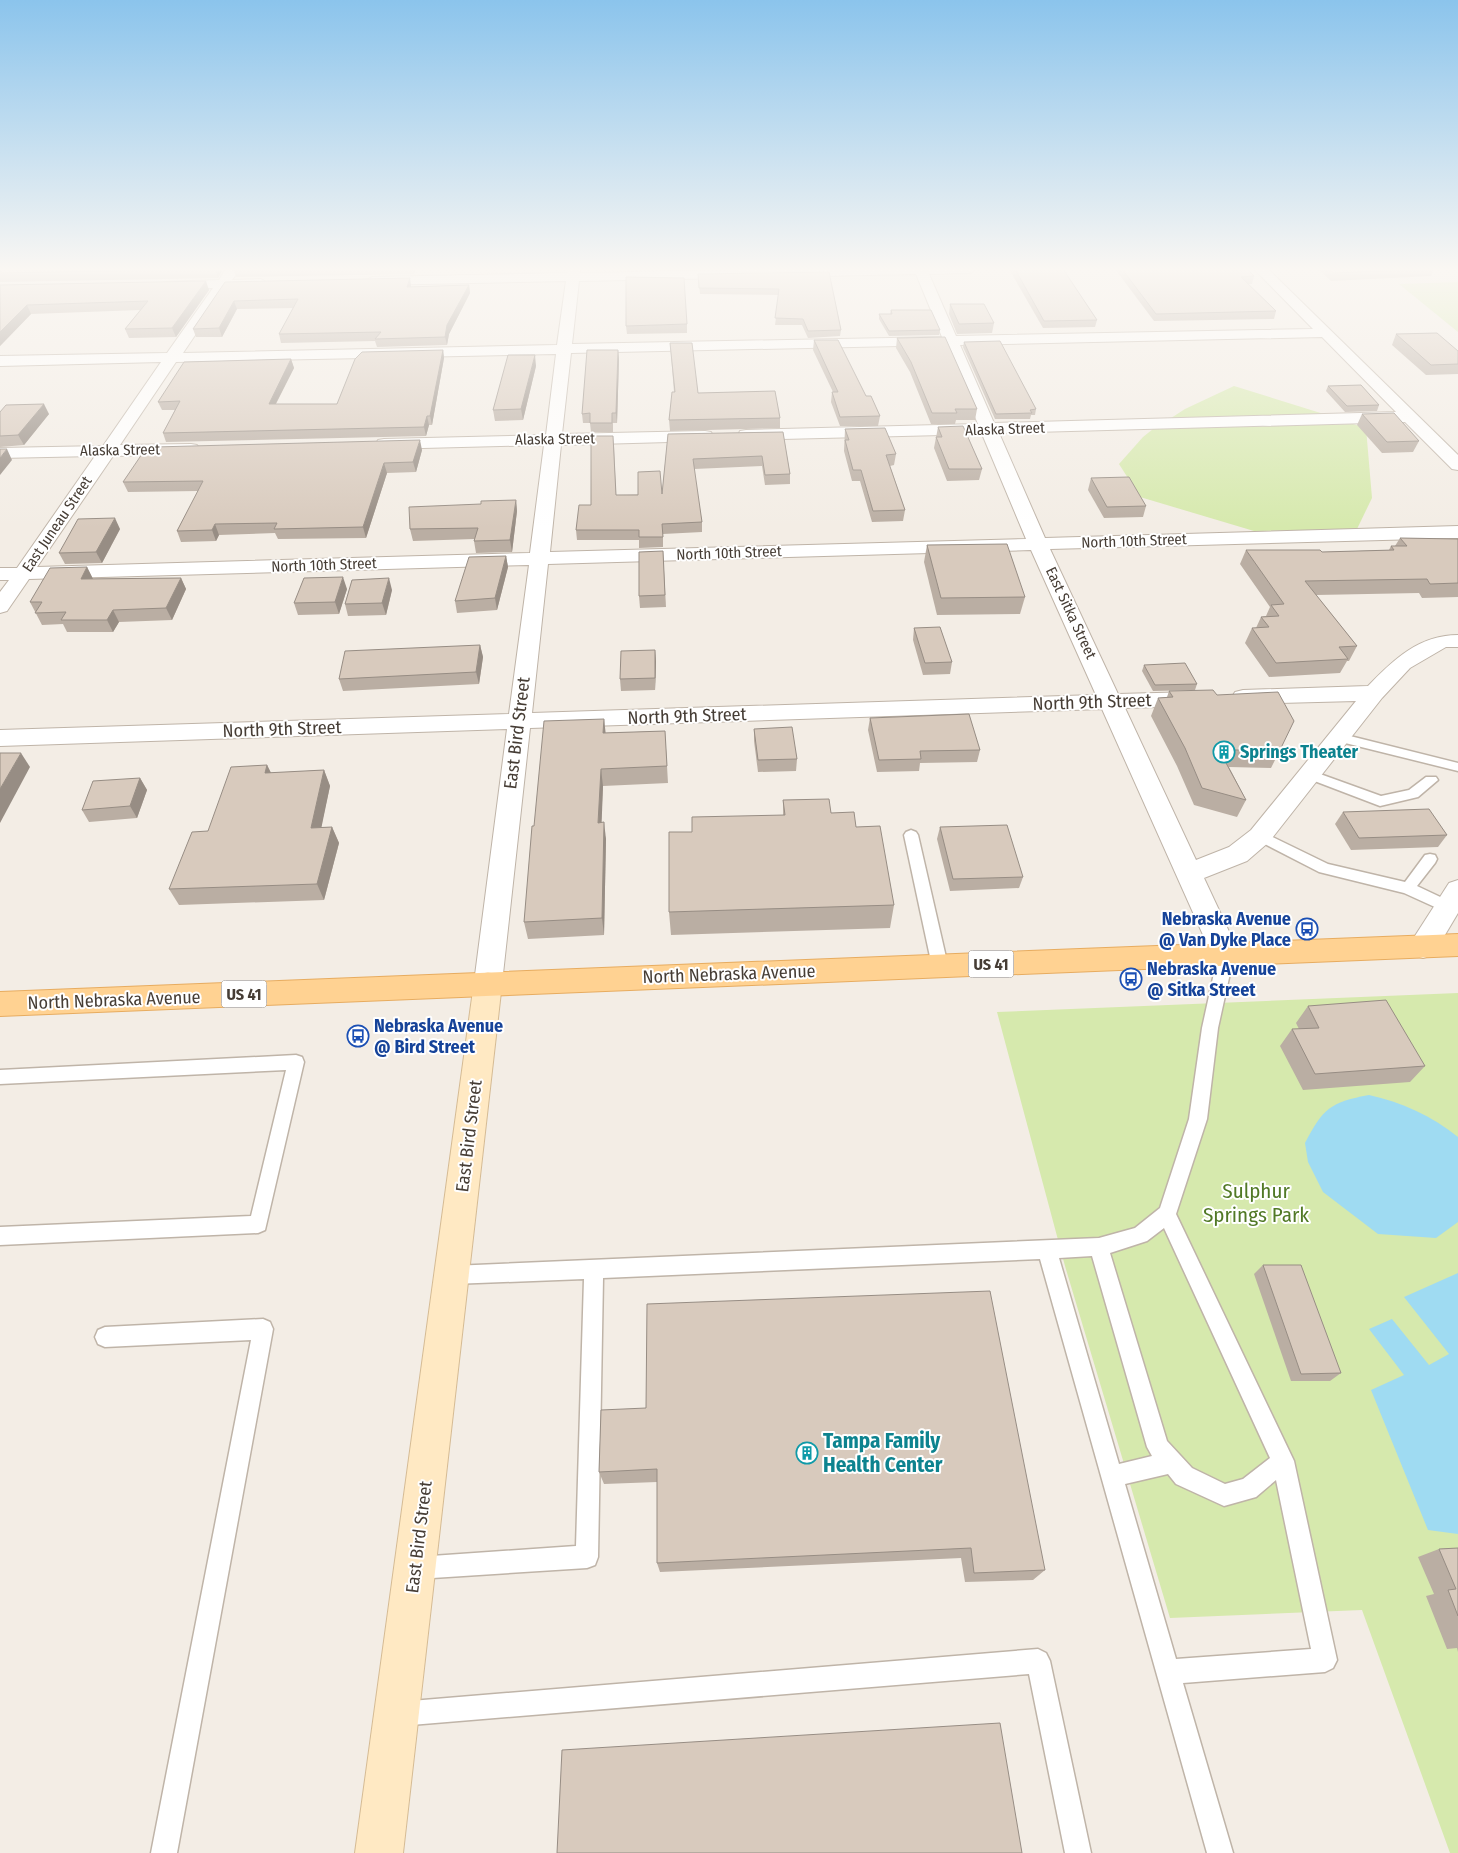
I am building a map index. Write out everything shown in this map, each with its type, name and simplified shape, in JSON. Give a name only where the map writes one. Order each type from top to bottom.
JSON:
[{"type":"main road","name":"North Nebraska Avenue","points":[[0,1004],[488,983],[1226,956],[1458,945]]},
{"type":"street","name":"East Juneau Street","points":[[0,607],[174,355]]},
{"type":"street","points":[[0,361],[296,355]]},
{"type":"street","name":"East Bird Street","points":[[379,1853],[488,983],[563,355]]},
{"type":"street","name":"East Sitka Street","points":[[957,355],[1038,544],[1112,701],[1226,956]]},
{"type":"street","points":[[1347,355],[1458,465]]},
{"type":"street","name":"Alaska Street","points":[[366,444],[990,430],[1409,417]]},
{"type":"street","name":"Alaska Street","points":[[0,452],[208,448]]},
{"type":"street","name":"North 10th Street","points":[[0,574],[1458,532]]},
{"type":"street","points":[[1190,873],[1238,854],[1260,836],[1374,693],[1402,663],[1442,641],[1458,641]]},
{"type":"street","name":"North 9th Street","points":[[0,738],[1374,693]]},
{"type":"street","points":[[1423,947],[1453,898]]},
{"type":"lane","points":[[1338,738],[1458,767]]},
{"type":"lane","points":[[1309,774],[1380,801],[1413,794],[1430,780]]},
{"type":"lane","points":[[910,835],[940,966]]},
{"type":"lane","points":[[1260,836],[1324,868],[1453,898]]},
{"type":"lane","points":[[1408,888],[1430,858]]},
{"type":"lane","points":[[452,1275],[1099,1247],[1140,1235],[1168,1214],[1178,1185],[1198,1119],[1210,1028],[1226,956]]},
{"type":"lane","points":[[0,1077],[296,1062],[258,1224],[0,1236]]},
{"type":"lane","points":[[1168,1214],[1283,1461],[1324,1660],[1169,1672]]},
{"type":"lane","points":[[1099,1247],[1158,1447],[1184,1476],[1224,1496],[1248,1490],[1283,1461]]},
{"type":"lane","points":[[1047,1249],[1220,1853]]},
{"type":"lane","points":[[415,1569],[587,1557],[594,1269]]},
{"type":"lane","points":[[105,1337],[263,1329],[164,1853]]},
{"type":"lane","points":[[1112,1477],[1172,1462]]},
{"type":"lane","points":[[397,1714],[1038,1661],[1078,1853]]},
{"type":"green space","points":[[1234,386],[1327,415],[1168,420],[1185,409]]},
{"type":"green space","points":[[1353,424],[1366,428],[1372,498],[1357,529],[1254,531],[1140,497],[1119,464],[1143,437],[1153,429]]},
{"type":"green space","name":"Sulphur Springs Park","points":[[1458,993],[1458,1853],[1450,1853],[1362,1610],[1170,1618],[1065,1266],[997,1012]]},
{"type":"water","points":[[1369,1095],[1416,1111],[1448,1129],[1458,1137],[1458,1222],[1436,1238],[1378,1234],[1323,1192],[1308,1162],[1305,1143],[1323,1114],[1337,1104]]},
{"type":"water","points":[[1458,1273],[1458,1534],[1428,1530],[1371,1390],[1404,1375],[1369,1329],[1392,1319],[1429,1365],[1449,1354],[1404,1297]]},
{"type":"building","points":[[359,355],[442,355],[430,416],[427,416],[424,427],[163,433],[180,401],[158,402],[184,362],[291,359],[269,404],[337,404],[355,359]]},
{"type":"building","points":[[508,355],[535,355],[521,409],[493,410]]},
{"type":"building","points":[[587,355],[618,355],[616,413],[612,413],[612,423],[590,423],[590,413],[582,414]]},
{"type":"building","points":[[671,355],[693,355],[698,393],[775,391],[780,418],[669,420],[672,392],[675,392]]},
{"type":"building","points":[[821,355],[846,355],[866,396],[871,396],[880,416],[840,417],[832,392],[838,392]]},
{"type":"building","points":[[907,355],[953,355],[977,409],[955,409],[957,413],[932,413]]},
{"type":"building","points":[[970,355],[1008,355],[1036,409],[1030,410],[1032,413],[996,414]]},
{"type":"building","points":[[1420,355],[1458,355],[1458,364],[1431,365]]},
{"type":"building","points":[[1361,385],[1379,405],[1347,406],[1328,386]]},
{"type":"building","points":[[44,404],[18,435],[0,436],[0,412],[6,405]]},
{"type":"building","points":[[1394,413],[1419,441],[1387,442],[1362,414]]},
{"type":"building","points":[[963,426],[982,469],[949,469],[936,437],[942,437],[938,427]]},
{"type":"building","points":[[885,428],[896,454],[886,455],[905,510],[873,511],[861,470],[853,470],[845,440],[849,440],[845,429]]},
{"type":"building","points":[[783,432],[790,474],[765,475],[762,456],[693,459],[702,522],[662,524],[663,537],[639,537],[639,530],[576,530],[579,505],[591,505],[591,436],[613,436],[616,495],[638,495],[638,472],[660,471],[662,494],[668,434]]},
{"type":"building","points":[[420,440],[413,462],[384,463],[363,527],[274,529],[277,523],[215,524],[212,530],[177,531],[203,481],[123,482],[142,454],[150,454],[154,447]]},
{"type":"building","points":[[0,449],[7,449],[0,458]]},
{"type":"building","points":[[1129,477],[1146,506],[1107,507],[1091,478]]},
{"type":"building","points":[[516,500],[510,540],[474,541],[478,528],[410,529],[409,507],[481,504],[481,501]]},
{"type":"building","points":[[115,518],[96,552],[59,553],[78,519]]},
{"type":"building","points":[[1400,538],[1458,539],[1458,583],[1430,584],[1427,579],[1305,581],[1357,646],[1339,647],[1348,659],[1276,663],[1252,628],[1269,627],[1261,617],[1279,616],[1271,605],[1284,604],[1246,550],[1320,550],[1322,552],[1394,550],[1391,546],[1407,546]]},
{"type":"building","points":[[1007,544],[1025,597],[941,598],[927,545]]},
{"type":"building","points":[[663,551],[665,595],[639,596],[639,552]]},
{"type":"building","points":[[506,556],[495,598],[455,601],[469,557]]},
{"type":"building","points":[[87,567],[81,579],[181,578],[166,608],[113,610],[107,620],[61,620],[66,612],[35,613],[42,602],[30,602],[50,568]]},
{"type":"building","points":[[343,577],[335,602],[294,603],[304,578]]},
{"type":"building","points":[[389,578],[382,603],[345,604],[352,580]]},
{"type":"building","points":[[940,627],[952,662],[925,663],[914,628]]},
{"type":"building","points":[[480,645],[476,672],[339,679],[345,651]]},
{"type":"building","points":[[655,650],[655,678],[620,679],[621,651]]},
{"type":"building","points":[[1185,663],[1197,684],[1155,685],[1144,665]]},
{"type":"building","points":[[1213,690],[1217,695],[1278,692],[1294,721],[1280,750],[1219,750],[1246,800],[1202,788],[1185,748],[1158,698],[1173,697],[1169,691]]},
{"type":"building","points":[[969,714],[980,750],[920,751],[921,759],[879,760],[870,718]]},
{"type":"building","points":[[604,719],[603,733],[665,731],[667,766],[601,769],[598,823],[604,822],[602,918],[524,922],[532,826],[534,826],[544,721]]},
{"type":"building","points":[[792,727],[797,759],[758,760],[754,729]]},
{"type":"building","points":[[0,753],[21,753],[0,789]]},
{"type":"building","points":[[267,765],[265,773],[324,770],[311,828],[332,827],[317,884],[169,889],[192,832],[208,831],[231,767]]},
{"type":"building","points":[[140,778],[130,806],[82,810],[93,781]]},
{"type":"building","points":[[829,799],[831,813],[854,812],[856,827],[880,826],[894,905],[669,912],[669,832],[692,832],[692,817],[785,815],[783,800]]},
{"type":"building","points":[[1429,809],[1447,835],[1359,838],[1343,812]]},
{"type":"building","points":[[1007,825],[1023,877],[953,879],[940,827]]},
{"type":"building","points":[[1386,1000],[1425,1066],[1315,1074],[1292,1029],[1319,1028],[1308,1006]]},
{"type":"building","points":[[1263,1265],[1301,1265],[1341,1373],[1301,1374]]},
{"type":"building","name":"Tampa Family Health Center","points":[[990,1291],[1045,1570],[974,1573],[971,1548],[657,1563],[657,1469],[599,1472],[601,1410],[646,1408],[647,1304]]},
{"type":"building","points":[[1458,1548],[1458,1616],[1448,1590],[1456,1589],[1439,1549]]},
{"type":"building","points":[[1000,1723],[1022,1853],[557,1853],[562,1750]]},
{"type":"place","name":"Springs Theater","points":[[1224,752]]},
{"type":"place","name":"Nebraska Avenue @ Van Dyke Place","points":[[1307,929]]},
{"type":"place","name":"Nebraska Avenue @ Sitka Street","points":[[1131,979]]},
{"type":"place","name":"Nebraska Avenue @ Bird Street","points":[[358,1036]]},
{"type":"place","name":"Tampa Family Health Center","points":[[807,1453]]}]
